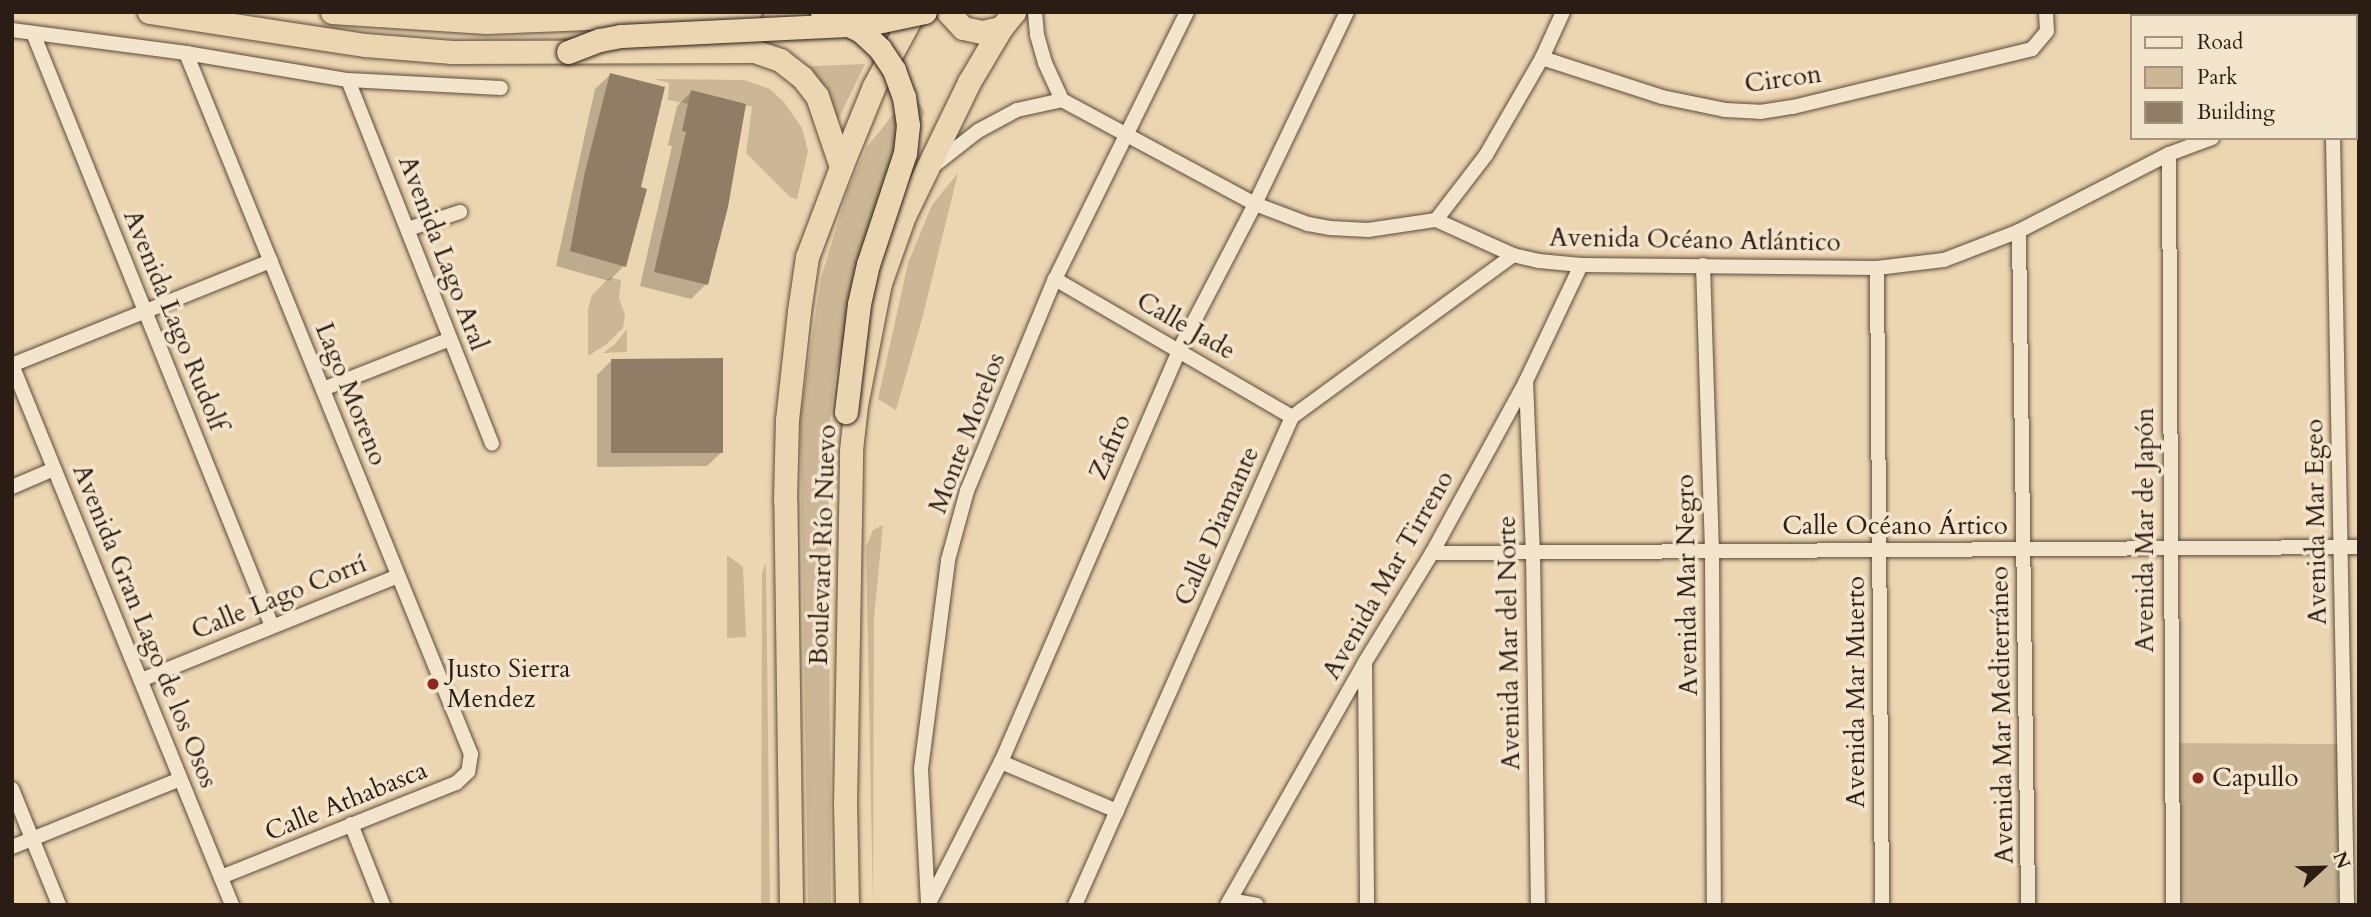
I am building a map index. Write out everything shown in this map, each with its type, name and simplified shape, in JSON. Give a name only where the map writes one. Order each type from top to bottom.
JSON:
[{"type":"highway","points":[[149,12],[365,46],[452,52],[754,51],[780,60],[802,77],[817,96],[841,167]]},
{"type":"highway","points":[[332,12],[372,17],[486,22],[750,12]]},
{"type":"highway","points":[[372,17],[421,12]]},
{"type":"highway","points":[[822,12],[861,31],[880,49],[901,88],[908,125],[905,153],[868,264],[859,304],[846,412],[851,450]]},
{"type":"highway","points":[[568,52],[600,40],[621,36],[868,24],[925,12]]},
{"type":"highway","points":[[948,12],[962,28],[982,32],[1007,20]]},
{"type":"highway","name":"Boulevard Río Nuevo","points":[[791,905],[785,500],[787,420],[807,257],[874,86],[909,20]]},
{"type":"highway","name":"Boulevard Río Nuevo","points":[[847,905],[845,805],[851,450],[880,283],[921,176],[969,82],[1007,20]]},
{"type":"street","points":[[1035,12],[1037,35],[1045,63],[1062,100],[1255,204],[1308,224],[1368,230],[1436,220],[1486,155],[1542,58],[1563,12]]},
{"type":"street","name":"Monte Morelos","points":[[928,905],[921,769],[948,560],[967,491],[1055,279],[1187,12]]},
{"type":"street","name":"Zafiro","points":[[928,905],[1000,762],[1179,350],[1255,204],[1347,12]]},
{"type":"street","name":"Circon","points":[[1542,58],[1662,97],[1725,110],[1760,111],[1793,107],[2032,49],[2047,31],[2046,12]]},
{"type":"street","points":[[12,30],[186,53],[348,80],[501,88]]},
{"type":"street","name":"Avenida Lago Rudolf","points":[[33,33],[272,626]]},
{"type":"street","name":"Lago Moreno","points":[[186,53],[471,754]]},
{"type":"street","name":"Avenida Lago Aral","points":[[348,80],[492,443]]},
{"type":"street","points":[[921,176],[978,131],[1017,110],[1062,100]]},
{"type":"street","name":"Avenida Océano Atlántico","points":[[1436,220],[1513,255],[1581,265],[1877,268],[1944,260],[2019,232],[2169,154],[2207,140]]},
{"type":"street","name":"Avenida Mar Egeo","points":[[2333,140],[2347,905]]},
{"type":"street","name":"Avenida Mar de Japón","points":[[2169,154],[2169,549],[2173,905]]},
{"type":"street","points":[[408,229],[460,212]]},
{"type":"street","name":"Avenida Mar Mediterráneo","points":[[2019,232],[2028,905]]},
{"type":"street","points":[[1292,416],[1513,255]]},
{"type":"street","points":[[12,365],[271,261]]},
{"type":"street","name":"Avenida Mar Tirreno","points":[[1228,902],[1365,662],[1432,553],[1526,380],[1581,265]]},
{"type":"street","name":"Avenida Mar Negro","points":[[1703,265],[1712,552],[1714,905]]},
{"type":"street","name":"Avenida Mar Muerto","points":[[1877,268],[1882,905]]},
{"type":"street","name":"Calle Jade","points":[[1055,279],[1292,416]]},
{"type":"street","points":[[323,389],[450,338]]},
{"type":"street","name":"Avenida Gran Lago de los Osos","points":[[12,365],[232,905]]},
{"type":"street","name":"Avenida Mar del Norte","points":[[1526,380],[1533,553],[1538,905]]},
{"type":"street","name":"Calle Diamante","points":[[1075,905],[1292,416]]},
{"type":"street","points":[[12,487],[54,469]]},
{"type":"street","name":"Calle Océano Ártico","points":[[1432,553],[2359,547]]},
{"type":"street","name":"Calle Lago Corrí","points":[[141,680],[398,576]]},
{"type":"street","points":[[1365,662],[1367,905]]},
{"type":"street","name":"Calle Athabasca","points":[[221,877],[464,779],[471,754]]},
{"type":"street","points":[[1000,762],[1117,811]]},
{"type":"street","points":[[12,847],[180,779]]},
{"type":"street","points":[[12,789],[59,905]]},
{"type":"street","points":[[351,824],[383,905]]},
{"type":"street","points":[[1228,902],[1256,905]]},
{"type":"green space","points":[[865,64],[835,126],[790,67]]},
{"type":"green space","points":[[653,79],[744,80],[770,89],[784,102],[802,128],[808,151],[797,199],[790,197],[746,153],[752,107],[691,90],[688,104],[668,100],[669,83]]},
{"type":"green space","points":[[911,99],[918,101],[925,112],[868,245],[835,377],[828,437],[831,905],[808,905],[800,416],[821,278],[848,189],[867,147],[903,102]]},
{"type":"green space","points":[[958,173],[922,319],[896,410],[878,399],[908,263],[932,205]]},
{"type":"green space","points":[[610,277],[621,280],[619,298],[625,315],[623,328],[607,344],[588,356],[588,309],[592,295]]},
{"type":"green space","points":[[627,329],[627,352],[603,353],[615,344]]},
{"type":"green space","points":[[883,525],[874,618],[873,905],[866,547],[873,530]]},
{"type":"green space","points":[[727,555],[743,567],[746,637],[727,638]]},
{"type":"green space","points":[[766,563],[770,905],[761,905],[762,573]]},
{"type":"green space","points":[[2171,743],[2338,744],[2338,905],[2171,905]]},
{"type":"building","points":[[610,73],[665,87],[641,187],[647,189],[626,267],[570,251],[584,176]]},
{"type":"building","points":[[691,90],[746,104],[728,207],[708,285],[654,272],[686,132],[682,131]]},
{"type":"building","points":[[723,358],[723,453],[611,453],[611,359]]},
{"type":"place","name":"Justo Sierra Mendez","points":[[433,684]]},
{"type":"place","name":"Capullo","points":[[2198,778]]}]
